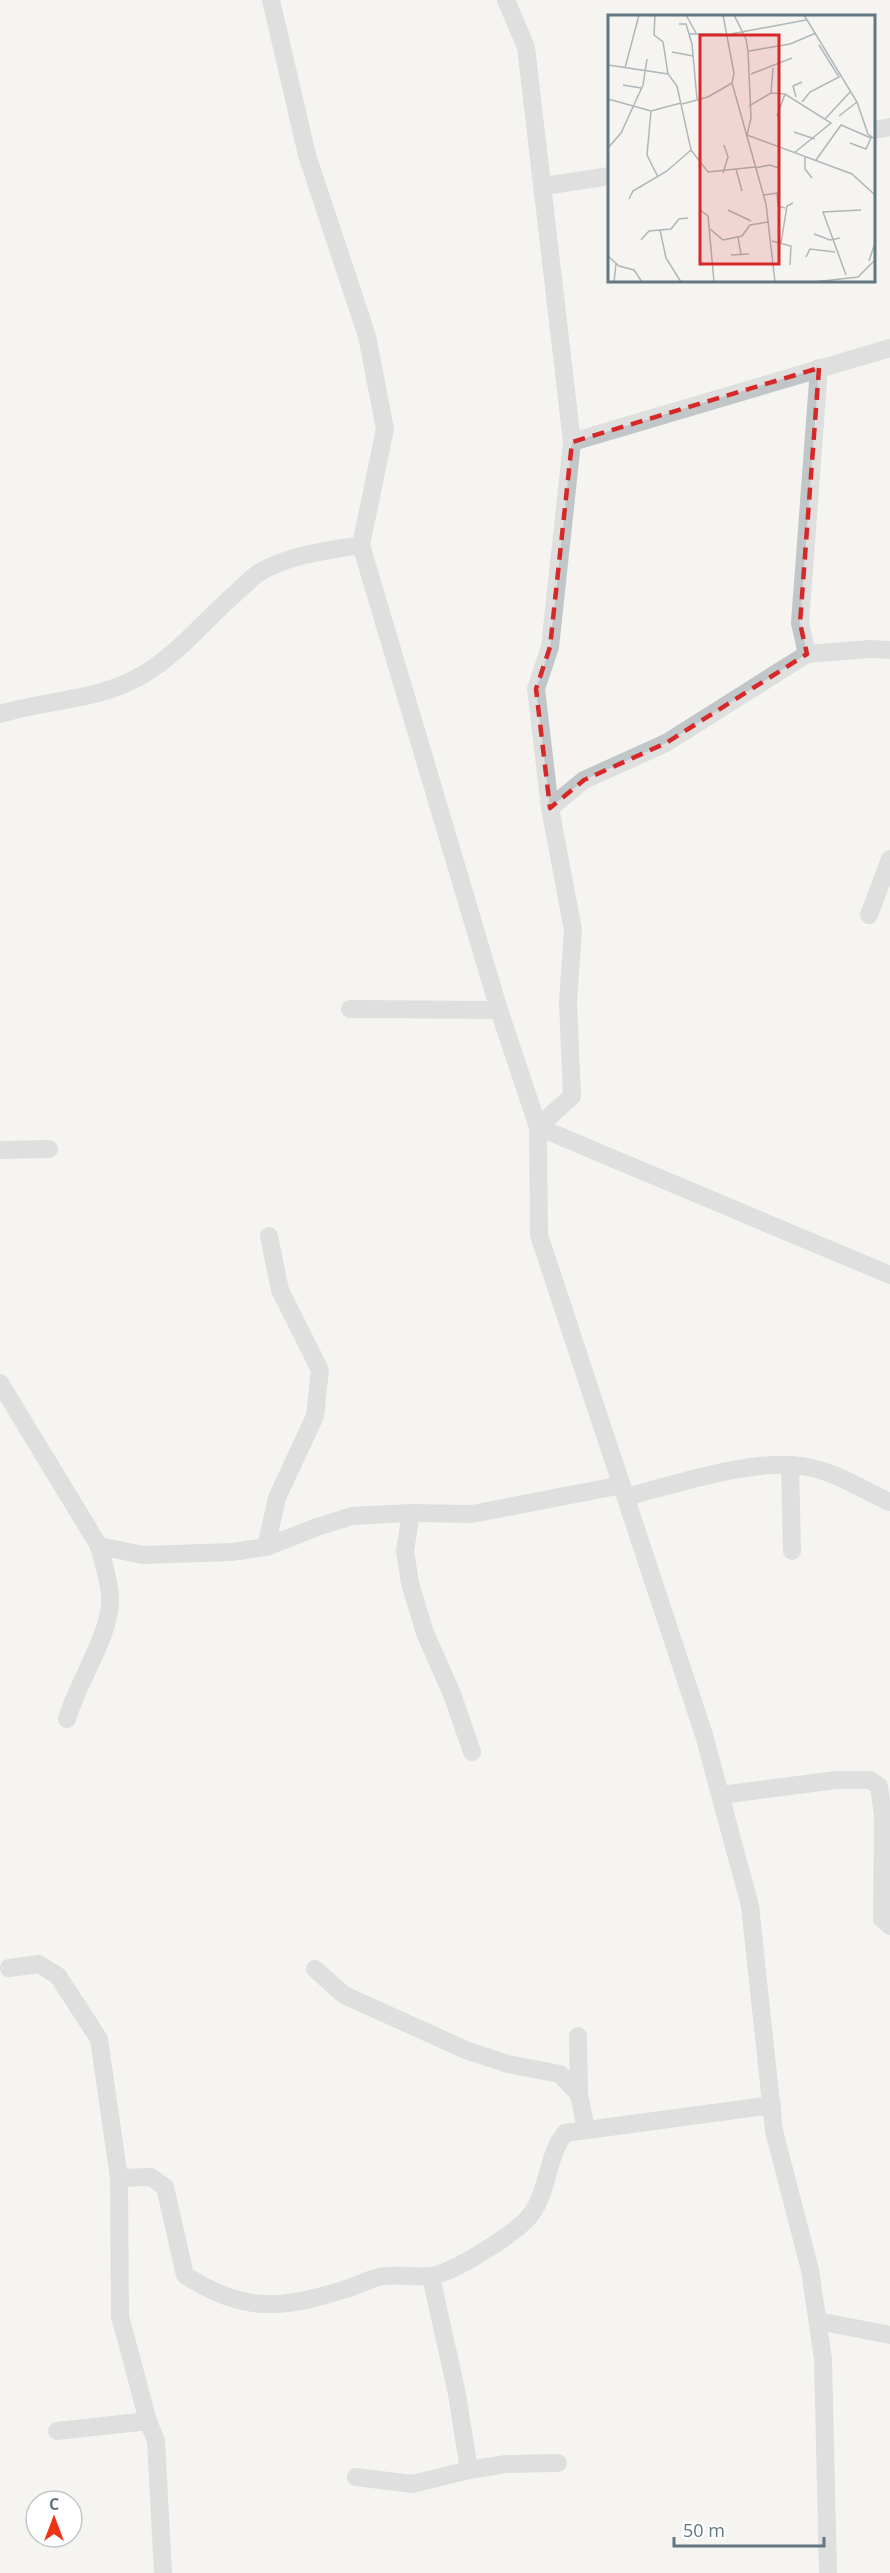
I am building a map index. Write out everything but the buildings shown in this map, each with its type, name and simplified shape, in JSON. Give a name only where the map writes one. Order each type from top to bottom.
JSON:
[{"type":"street","points":[[271,0],[307,155],[367,336],[386,429],[361,545],[499,1010],[538,1127],[539,1235],[704,1735],[750,1906],[774,2131],[810,2270],[823,2359],[828,2573]]},
{"type":"street","points":[[506,0],[526,47],[544,186],[572,442],[550,646],[536,689],[550,808],[573,930],[568,1001],[572,1096],[538,1127]]},
{"type":"street","points":[[875,130],[890,127]]},
{"type":"street","points":[[544,186],[608,176]]},
{"type":"street","points":[[572,442],[890,348]]},
{"type":"street","points":[[807,654],[800,623],[819,368]]},
{"type":"street","points":[[0,714],[27,705],[96,695],[143,675],[177,651],[223,604],[260,573],[299,556],[361,545]]},
{"type":"street","points":[[550,808],[584,780],[666,743],[807,654],[870,648],[890,650]]},
{"type":"street","points":[[869,915],[890,859]]},
{"type":"street","points":[[350,1010],[499,1010]]},
{"type":"street","points":[[538,1127],[890,1275]]},
{"type":"street","points":[[0,1150],[49,1149]]},
{"type":"street","points":[[266,1547],[277,1498],[315,1416],[320,1370],[280,1290],[269,1236]]},
{"type":"street","points":[[0,1383],[99,1546],[110,1597],[108,1622],[71,1702],[66,1719]]},
{"type":"street","points":[[790,1465],[792,1551]]},
{"type":"street","points":[[99,1546],[143,1555],[232,1552],[266,1547],[352,1516],[411,1513],[472,1514],[718,1474],[790,1465],[811,1467],[830,1474],[889,1502]]},
{"type":"street","points":[[411,1513],[405,1551],[410,1583],[425,1633],[452,1694],[472,1752]]},
{"type":"street","points":[[721,1795],[836,1780],[870,1780],[879,1786],[883,1815],[882,1918],[890,1926]]},
{"type":"street","points":[[9,1968],[39,1964],[58,1976],[99,2039],[119,2178],[120,2316],[148,2421],[156,2441],[163,2573]]},
{"type":"street","points":[[315,1970],[344,1995],[468,2051],[508,2064],[560,2074],[579,2094]]},
{"type":"street","points":[[578,2036],[579,2094],[586,2130]]},
{"type":"street","points":[[119,2178],[151,2177],[165,2187],[185,2275],[207,2290],[235,2301],[266,2306],[307,2300],[379,2277],[431,2277],[476,2257],[524,2222],[540,2201],[556,2144],[565,2133],[772,2105]]},
{"type":"street","points":[[431,2277],[457,2394],[469,2470]]},
{"type":"street","points":[[818,2321],[890,2336]]},
{"type":"street","points":[[57,2431],[148,2421]]},
{"type":"street","points":[[356,2477],[412,2484],[469,2470],[506,2464],[558,2463]]},
{"type":"highlighted area","points":[[819,368],[800,623],[807,654],[666,743],[584,780],[550,808],[536,689],[550,647],[572,442]]}]
